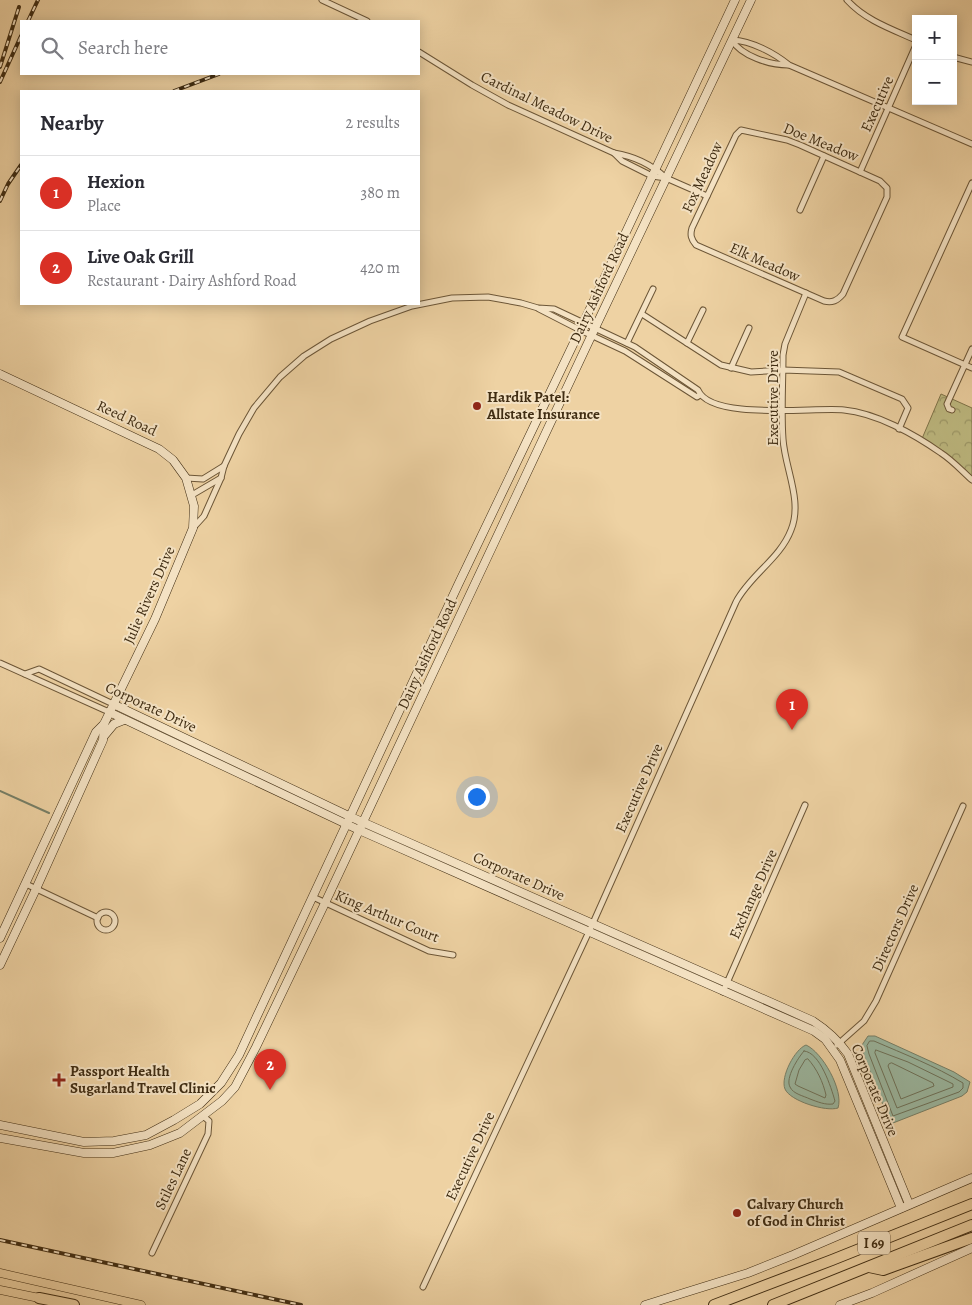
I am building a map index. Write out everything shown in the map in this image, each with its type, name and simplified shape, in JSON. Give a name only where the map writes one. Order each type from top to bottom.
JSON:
[{"type":"highway","name":"I 69","points":[[714,1305],[972,1204]]},
{"type":"highway","name":"I 69","points":[[773,1305],[972,1225]]},
{"type":"highway","points":[[868,1267],[884,1270],[972,1238]]},
{"type":"highway","points":[[39,1298],[60,1305]]},
{"type":"highway","points":[[39,1298],[74,1305]]},
{"type":"main road","name":"Dairy Ashford Road","points":[[0,1125],[84,1142],[114,1141],[146,1135],[200,1104],[227,1074],[245,1042],[484,529],[584,322],[735,0]]},
{"type":"main road","name":"Dairy Ashford Road","points":[[0,1138],[84,1153],[113,1153],[150,1145],[180,1133],[222,1101],[235,1087],[269,1021],[751,0]]},
{"type":"main road","points":[[617,250],[629,256]]},
{"type":"main road","name":"Reed Road","points":[[0,374],[159,449],[172,460],[186,478],[194,506],[193,528]]},
{"type":"main road","points":[[534,427],[546,433]]},
{"type":"main road","name":"Julie Rivers Drive","points":[[0,938],[96,732],[104,724],[154,619],[193,528]]},
{"type":"main road","points":[[484,529],[498,535]]},
{"type":"main road","points":[[458,585],[471,592]]},
{"type":"main road","name":"Corporate Drive","points":[[113,704],[351,817],[813,1021],[840,1042],[848,1054],[909,1204]]},
{"type":"main road","name":"Corporate Drive","points":[[109,712],[347,825],[814,1031],[825,1039],[840,1060],[900,1208]]},
{"type":"main road","points":[[104,736],[114,724],[124,720]]},
{"type":"main road","name":"Julie Rivers Drive","points":[[0,965],[104,736],[104,724]]},
{"type":"main road","points":[[48,836],[57,842]]},
{"type":"main road","points":[[257,1016],[269,1021]]},
{"type":"main road","points":[[245,1042],[256,1047]]},
{"type":"main road","points":[[645,1305],[748,1273],[972,1178]]},
{"type":"main road","points":[[840,1305],[872,1293],[972,1248]]},
{"type":"main road","points":[[0,1273],[141,1305]]},
{"type":"main road","points":[[0,1290],[39,1298]]},
{"type":"street","points":[[322,0],[366,20]]},
{"type":"street","points":[[847,0],[874,22],[912,38]]},
{"type":"street","points":[[732,40],[737,49],[775,65],[789,66]]},
{"type":"street","points":[[732,40],[741,41],[777,56],[789,66],[972,144]]},
{"type":"street","name":"Cardinal Meadow Drive","points":[[420,53],[508,105],[614,153],[624,154],[654,172],[707,196]]},
{"type":"street","name":"Executive","points":[[860,172],[912,54]]},
{"type":"street","points":[[957,57],[972,62]]},
{"type":"street","name":"Doe Meadow","points":[[741,130],[788,140],[880,181],[887,188],[887,197],[847,285],[842,294],[834,301]]},
{"type":"street","name":"Fox Meadow","points":[[691,237],[692,228],[736,135],[741,130]]},
{"type":"street","name":"Cardinal Meadow Drive","points":[[614,153],[622,161],[654,172]]},
{"type":"street","points":[[800,210],[824,156]]},
{"type":"street","points":[[972,183],[902,337],[972,368]]},
{"type":"street","name":"Elk Meadow","points":[[691,237],[696,244],[824,301],[834,301]]},
{"type":"street","points":[[627,343],[653,289]]},
{"type":"street","name":"Executive Drive","points":[[423,1287],[589,932],[736,602],[743,589],[780,550],[792,529],[795,505],[783,442],[783,370],[785,344],[806,293]]},
{"type":"street","name":"Julie Rivers Drive","points":[[420,304],[452,298],[488,297],[521,302],[538,308],[580,330],[593,332]]},
{"type":"street","name":"Julie Rivers Drive","points":[[193,528],[204,516],[221,478],[224,466],[254,408],[280,377],[304,356],[331,339],[370,321],[417,305]]},
{"type":"street","name":"Julie Rivers Drive","points":[[538,308],[554,309],[584,322],[593,332]]},
{"type":"street","points":[[687,343],[703,310]]},
{"type":"street","points":[[642,314],[721,365],[751,372],[783,370],[839,372],[902,399],[908,408],[899,429]]},
{"type":"street","points":[[731,368],[749,328]]},
{"type":"street","points":[[593,332],[627,343],[698,390],[700,395],[713,403],[732,409],[782,411],[844,410],[871,416],[942,453],[972,480]]},
{"type":"street","points":[[593,332],[697,397],[700,395]]},
{"type":"street","points":[[952,410],[947,404],[972,349]]},
{"type":"street","points":[[656,371],[660,364]]},
{"type":"street","points":[[186,478],[203,479],[224,466]]},
{"type":"street","points":[[192,495],[221,478]]},
{"type":"street","name":"Corporate Drive","points":[[0,663],[109,712]]},
{"type":"street","name":"Corporate Drive","points":[[24,674],[39,669],[113,704]]},
{"type":"street","points":[[85,702],[88,693]]},
{"type":"street","points":[[231,770],[235,762]]},
{"type":"street","name":"Exchange Drive","points":[[723,992],[805,805]]},
{"type":"street","name":"Directors Drive","points":[[832,1048],[864,1021],[876,1001],[963,806]]},
{"type":"street","points":[[413,854],[417,846]]},
{"type":"street","points":[[26,884],[98,918]]},
{"type":"street","name":"King Arthur Court","points":[[313,898],[429,951],[453,956]]},
{"type":"street","name":"Stiles Lane","points":[[152,1253],[208,1134],[208,1121],[203,1116]]},
{"type":"green space","points":[[941,394],[972,408],[972,480],[933,448],[921,441]]},
{"type":"water","points":[[868,1036],[875,1036],[954,1072],[970,1082],[967,1092],[962,1096],[893,1123],[888,1118],[864,1056],[862,1045]]},
{"type":"water","points":[[806,1045],[819,1055],[830,1072],[838,1092],[838,1108],[817,1107],[794,1098],[785,1089],[785,1078],[790,1064],[797,1052]]},
{"type":"waterway","points":[[0,791],[49,813]]},
{"type":"railway","points":[[28,20],[38,0]]},
{"type":"railway","points":[[0,67],[19,7]]},
{"type":"railway","points":[[0,82],[20,38]]},
{"type":"railway","points":[[177,90],[216,75]]},
{"type":"railway","points":[[0,201],[8,184],[20,166]]},
{"type":"railway","points":[[0,1240],[301,1305]]},
{"type":"place","name":"Hardik Patel: Allstate Insurance","points":[[477,406]]},
{"type":"place","name":"Hexion","points":[[792,730]]},
{"type":"place","name":"Passport Health Sugarland Travel Clinic","points":[[59,1080]]},
{"type":"place","name":"Live Oak Grill","points":[[270,1090]]},
{"type":"place","name":"Calvary Church of God in Christ","points":[[737,1213]]}]
